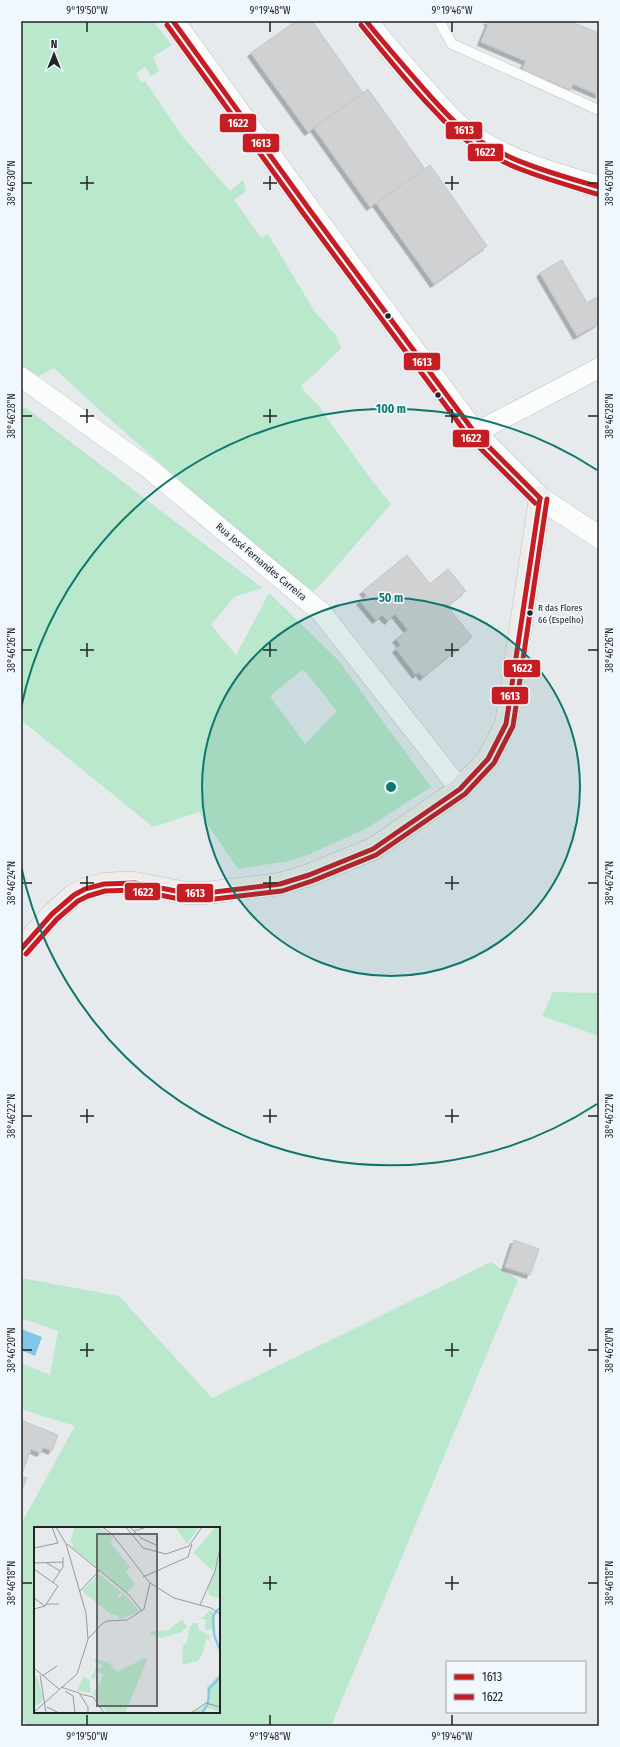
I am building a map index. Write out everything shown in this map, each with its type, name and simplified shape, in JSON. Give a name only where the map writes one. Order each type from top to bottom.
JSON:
[{"type":"main road","points":[[21,949],[52,914],[74,895],[85,890],[104,884],[135,883],[186,893],[206,893],[280,884],[309,875],[373,849],[460,789],[488,759],[506,724],[540,498]]},
{"type":"street","points":[[173,21],[309,209],[475,433],[540,498],[599,537]]},
{"type":"street","points":[[366,21],[448,116],[472,136],[510,158],[551,173],[599,187]]},
{"type":"street","points":[[475,433],[599,368]]},
{"type":"street","name":"Rua José Fernandes Carreira","points":[[21,379],[147,467],[321,612],[460,789]]},
{"type":"lane","points":[[439,21],[452,44],[599,110]]},
{"type":"green space","points":[[21,21],[153,21],[172,45],[153,57],[159,71],[151,76],[145,67],[136,73],[142,83],[145,81],[182,136],[230,191],[243,180],[246,191],[234,200],[261,238],[268,234],[315,312],[336,335],[341,348],[316,373],[301,385],[306,394],[317,403],[363,468],[391,504],[323,582],[310,594],[105,415],[54,368],[35,378],[21,369]]},
{"type":"green space","points":[[25,407],[262,588],[234,597],[211,625],[236,655],[269,593],[338,660],[431,787],[367,828],[310,854],[289,861],[238,869],[199,812],[153,827],[21,720],[21,410]],"holes":[[[303,669],[337,711],[305,744],[270,696]]]},
{"type":"green space","points":[[553,992],[599,993],[599,1036],[542,1016]]},
{"type":"green space","points":[[491,1262],[518,1280],[331,1726],[27,1726],[21,1716],[21,1524],[75,1426],[21,1409],[21,1363],[50,1375],[58,1331],[21,1318],[21,1278],[119,1296],[212,1398]]},
{"type":"water","points":[[21,1329],[42,1337],[35,1356],[21,1350]]},
{"type":"building","points":[[296,21],[312,21],[363,93],[308,132],[251,53]]},
{"type":"building","points":[[487,21],[569,21],[599,33],[599,95],[573,84],[570,90],[522,70],[526,61],[481,42],[489,22]]},
{"type":"building","points":[[368,89],[425,169],[370,207],[314,128]]},
{"type":"building","points":[[430,165],[487,246],[434,284],[376,203]]},
{"type":"building","points":[[562,260],[587,303],[599,296],[599,323],[577,336],[540,273]]},
{"type":"building","points":[[407,555],[430,584],[448,569],[466,591],[447,606],[472,637],[423,677],[419,672],[416,675],[396,649],[401,645],[396,639],[408,630],[395,614],[388,621],[382,615],[376,620],[360,601],[367,596],[363,591]]},
{"type":"building","points":[[514,1240],[539,1249],[530,1275],[505,1267]]},
{"type":"building","points":[[21,1420],[58,1435],[52,1451],[43,1447],[41,1453],[31,1449],[21,1476]]},
{"type":"building","points":[[21,1476],[27,1478],[21,1492]]},
{"type":"transit line","name":"1613","points":[[173,21],[309,209],[475,433],[540,498]]},
{"type":"transit line","name":"1613","points":[[366,21],[431,97],[453,121],[468,133],[483,143],[514,159],[548,172],[599,187]]},
{"type":"transit line","name":"1622","points":[[167,25],[303,213],[469,437],[535,503]]},
{"type":"transit line","name":"1622","points":[[361,25],[417,93],[463,138],[510,165],[544,178],[597,194]]},
{"type":"transit line","name":"1613","points":[[21,949],[52,914],[74,895],[85,889],[104,884],[135,883],[186,893],[206,893],[280,884],[309,875],[373,849],[460,789],[488,759],[506,724],[540,498]]},
{"type":"transit line","name":"1622","points":[[26,954],[57,919],[78,901],[88,896],[105,891],[134,890],[185,900],[206,900],[282,891],[312,881],[376,855],[465,794],[494,763],[513,726],[547,499]]},
{"type":"place","name":"R das Flores 66 (Espelho)","points":[[530,613]]}]
